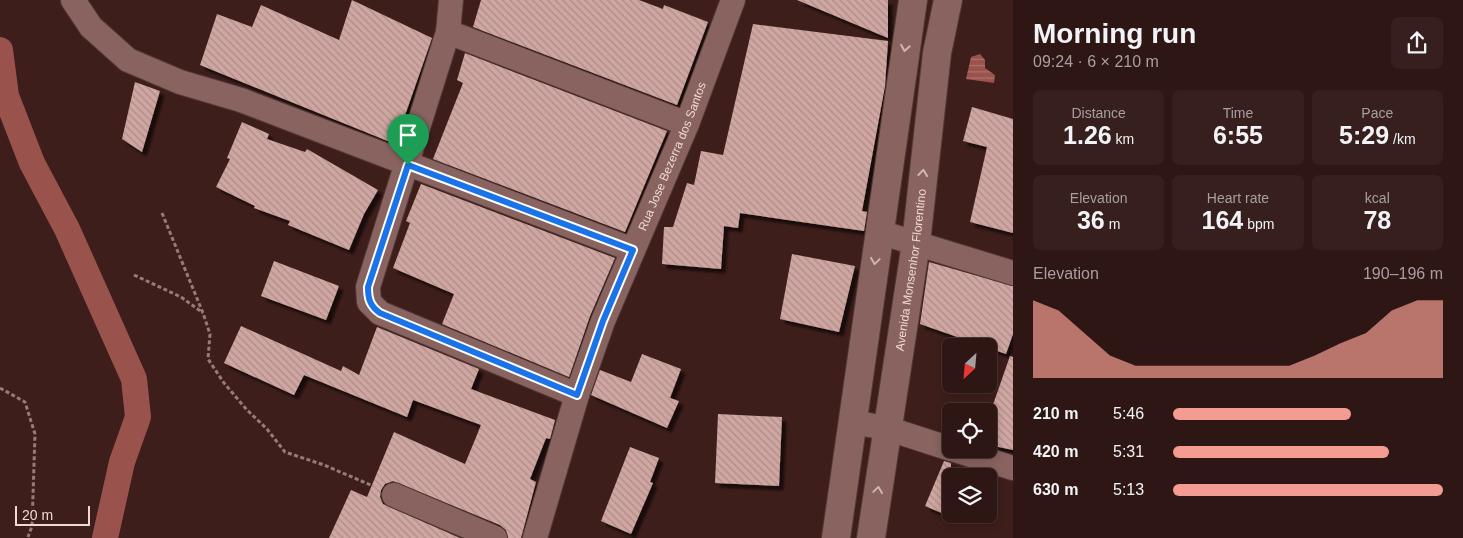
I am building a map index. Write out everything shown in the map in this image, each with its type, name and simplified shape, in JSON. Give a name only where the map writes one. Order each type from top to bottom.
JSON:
[{"type":"main road","points":[[836,538],[913,0]]},
{"type":"main road","name":"Avenida Monsenhor Florentino","points":[[871,538],[886,428],[916,243],[938,52],[948,0]]},
{"type":"street","points":[[73,0],[91,27],[128,60],[180,82],[240,100],[633,250]]},
{"type":"street","points":[[451,0],[448,32],[408,165],[368,287],[370,302],[373,308],[380,313],[577,395]]},
{"type":"street","name":"Rua Jose Bezerra dos Santos","points":[[535,538],[577,395],[603,321],[686,124],[733,0]]},
{"type":"street","points":[[448,32],[686,124]]},
{"type":"street","points":[[879,232],[1013,273]]},
{"type":"street","points":[[852,422],[886,428],[942,446]]},
{"type":"street","points":[[980,458],[1013,468]]},
{"type":"street","points":[[394,495],[495,538]]},
{"type":"path","points":[[162,213],[204,313],[210,334],[208,359],[247,410],[267,428],[285,452],[324,465],[394,495]]},
{"type":"path","points":[[134,275],[181,297],[204,313]]},
{"type":"path","points":[[0,388],[25,402],[34,434],[32,526],[28,537]]},
{"type":"shaded area","points":[[980,54],[985,60],[985,68],[995,75],[994,83],[966,79],[971,57]]},
{"type":"building","points":[[352,0],[432,38],[395,144],[200,65],[217,14],[252,27],[261,5],[339,40]]},
{"type":"building","points":[[481,0],[639,0],[663,9],[664,5],[708,22],[677,105],[473,27]]},
{"type":"building","points":[[797,0],[888,0],[888,38]]},
{"type":"building","points":[[753,24],[888,41],[885,86],[862,211],[867,212],[864,231],[740,213],[738,228],[724,226],[721,269],[662,264],[664,227],[673,227],[687,183],[694,185],[701,151],[723,155]]},
{"type":"building","points":[[465,53],[667,131],[625,232],[433,159],[463,83],[457,80]]},
{"type":"building","points":[[135,82],[160,91],[142,152],[122,139]]},
{"type":"building","points":[[972,107],[1013,119],[1013,233],[970,222],[987,147],[963,141]]},
{"type":"building","points":[[242,122],[269,134],[267,139],[305,152],[307,149],[378,190],[364,214],[349,250],[288,225],[290,221],[254,208],[255,206],[216,187],[230,159],[227,158]]},
{"type":"building","points":[[421,184],[615,258],[590,316],[569,377],[442,324],[454,294],[393,268],[410,223],[406,221]]},
{"type":"building","points":[[792,254],[855,266],[839,332],[780,319]]},
{"type":"building","points":[[274,261],[339,286],[326,320],[261,296]]},
{"type":"building","points":[[929,262],[1013,286],[1013,334],[1006,354],[998,351],[998,338],[960,338],[920,324]]},
{"type":"building","points":[[241,326],[341,371],[343,366],[359,375],[377,327],[479,369],[471,389],[555,420],[550,439],[546,438],[530,479],[536,482],[521,538],[508,538],[506,530],[500,525],[393,481],[385,484],[381,490],[380,497],[383,504],[460,538],[329,538],[351,490],[367,497],[394,432],[465,464],[481,425],[413,400],[407,417],[304,375],[294,395],[224,363]]},
{"type":"building","points":[[642,354],[681,369],[670,398],[679,401],[667,428],[591,395],[600,370],[631,382]]},
{"type":"building","points":[[1010,356],[1013,357],[1013,450],[997,447],[997,403],[994,403]]},
{"type":"building","points":[[718,414],[782,417],[779,486],[715,483]]},
{"type":"building","points":[[630,447],[659,458],[650,482],[653,483],[631,534],[601,521]]},
{"type":"building","points":[[944,461],[951,463],[951,468],[942,468],[942,513],[925,506]]},
{"type":"waterway","points":[[0,50],[6,96],[32,163],[67,229],[134,379],[138,417],[122,462],[105,538]]},
{"type":"route","points":[[408,165],[633,250],[603,321],[577,395],[380,313],[373,308],[368,295],[368,287],[408,165]]}]
